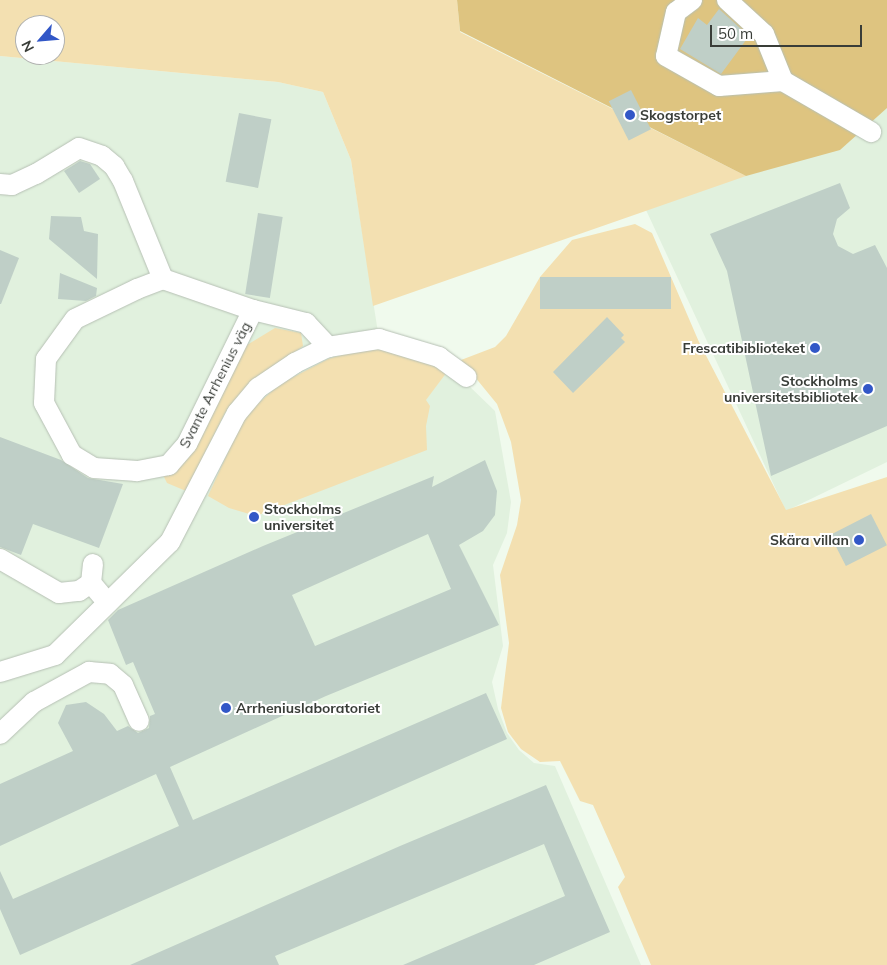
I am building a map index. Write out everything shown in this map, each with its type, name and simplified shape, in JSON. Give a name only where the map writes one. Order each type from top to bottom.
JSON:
[{"type":"street","points":[[692,0],[676,12],[666,56],[719,86],[783,81],[870,132]]},
{"type":"street","points":[[727,0],[764,34],[783,81]]},
{"type":"street","points":[[0,184],[12,185],[36,174],[79,148],[96,153],[114,166],[123,181],[163,279]]},
{"type":"street","name":"Svante Arrhenius väg","points":[[253,310],[187,444],[168,465],[137,471],[94,468],[72,455],[44,403],[46,359],[75,319],[163,279],[253,310],[306,323],[328,347]]},
{"type":"street","points":[[0,672],[55,656],[170,542],[237,413],[258,388],[295,363],[328,347],[378,339],[439,356],[467,377]]},
{"type":"street","points":[[0,560],[59,593],[79,591],[92,574],[108,603]]},
{"type":"street","points":[[55,656],[72,679]]},
{"type":"street","points":[[0,734],[34,702],[72,679],[89,672],[110,674],[123,685],[139,721]]},
{"type":"shaded area","points":[[0,0],[457,0],[460,32],[746,176],[373,306],[351,160],[323,92],[278,82],[65,62],[65,15],[15,15],[15,57],[0,56]]},
{"type":"shaded area","points":[[457,0],[887,0],[887,108],[840,150],[746,176],[460,31]]},
{"type":"shaded area","points":[[647,54],[887,89],[887,462],[786,511],[646,210],[746,175]]},
{"type":"shaded area","name":"Stockholms universitet","points":[[0,56],[15,57],[15,65],[65,65],[65,62],[278,82],[323,92],[351,160],[379,339],[439,357],[495,411],[511,502],[507,533],[493,565],[503,646],[492,682],[498,709],[507,733],[519,750],[534,763],[555,766],[641,965],[0,965]]},
{"type":"shaded area","points":[[635,224],[652,233],[699,342],[786,510],[887,477],[887,965],[651,965],[618,887],[625,877],[593,805],[580,801],[560,761],[540,762],[521,749],[508,732],[501,708],[509,643],[500,575],[517,525],[521,500],[511,442],[497,404],[461,360],[495,347],[506,336],[540,277],[572,240]]},
{"type":"shaded area","points":[[275,328],[301,333],[303,346],[246,389],[225,413],[186,491],[167,483],[163,475],[247,345]]},
{"type":"shaded area","points":[[383,349],[408,354],[447,372],[426,400],[430,406],[426,426],[427,450],[256,516],[229,508],[208,496],[245,415],[280,384],[328,359],[354,351]]},
{"type":"building","points":[[719,9],[749,36],[721,74],[680,49],[698,18],[707,25]]},
{"type":"building","name":"Skogstorpet","points":[[631,90],[651,129],[629,141],[609,101]]},
{"type":"building","points":[[239,113],[271,119],[258,188],[226,182]]},
{"type":"building","points":[[80,161],[90,164],[100,179],[79,193],[64,171]]},
{"type":"building","name":"Frescatibiblioteket","points":[[840,183],[850,208],[837,219],[833,234],[838,246],[853,254],[875,245],[887,268],[887,426],[771,476],[727,271],[710,234]]},
{"type":"building","points":[[258,213],[283,217],[270,298],[245,294]]},
{"type":"building","points":[[51,216],[81,217],[84,231],[98,234],[97,279],[49,239]]},
{"type":"building","points":[[0,250],[19,258],[1,304],[0,304]]},
{"type":"building","points":[[60,273],[97,288],[96,296],[86,301],[58,299]]},
{"type":"building","points":[[540,277],[671,277],[671,309],[540,309]]},
{"type":"building","points":[[607,317],[624,335],[621,338],[625,342],[573,393],[553,372]]},
{"type":"building","points":[[0,437],[61,460],[88,478],[123,484],[99,548],[33,524],[21,555],[0,547]]},
{"type":"building","name":"Arrheniuslaboratoriet","points":[[485,460],[497,491],[495,515],[483,531],[459,545],[499,625],[326,696],[170,767],[193,820],[486,693],[507,739],[20,955],[0,909],[0,871],[13,899],[179,826],[156,774],[0,846],[0,784],[73,751],[58,723],[66,705],[86,702],[104,714],[117,731],[128,726],[138,733],[149,728],[150,716],[155,714],[133,662],[126,665],[108,620],[118,610],[263,546],[434,476],[432,487]],"holes":[[[428,534],[451,589],[315,646],[292,595]]]},
{"type":"building","name":"Skära villan","points":[[871,514],[887,545],[846,566],[830,535]]},
{"type":"building","points":[[546,785],[610,932],[534,965],[403,965],[565,896],[544,844],[275,956],[279,965],[130,965],[400,846]]},
{"type":"place","name":"Skogstorpet","points":[[630,115]]},
{"type":"place","name":"Frescatibiblioteket","points":[[815,348]]},
{"type":"place","name":"Stockholms universitetsbibliotek","points":[[868,389]]},
{"type":"place","name":"Stockholms universitet","points":[[254,517]]},
{"type":"place","name":"Skära villan","points":[[859,540]]},
{"type":"place","name":"Arrheniuslaboratoriet","points":[[226,708]]}]
